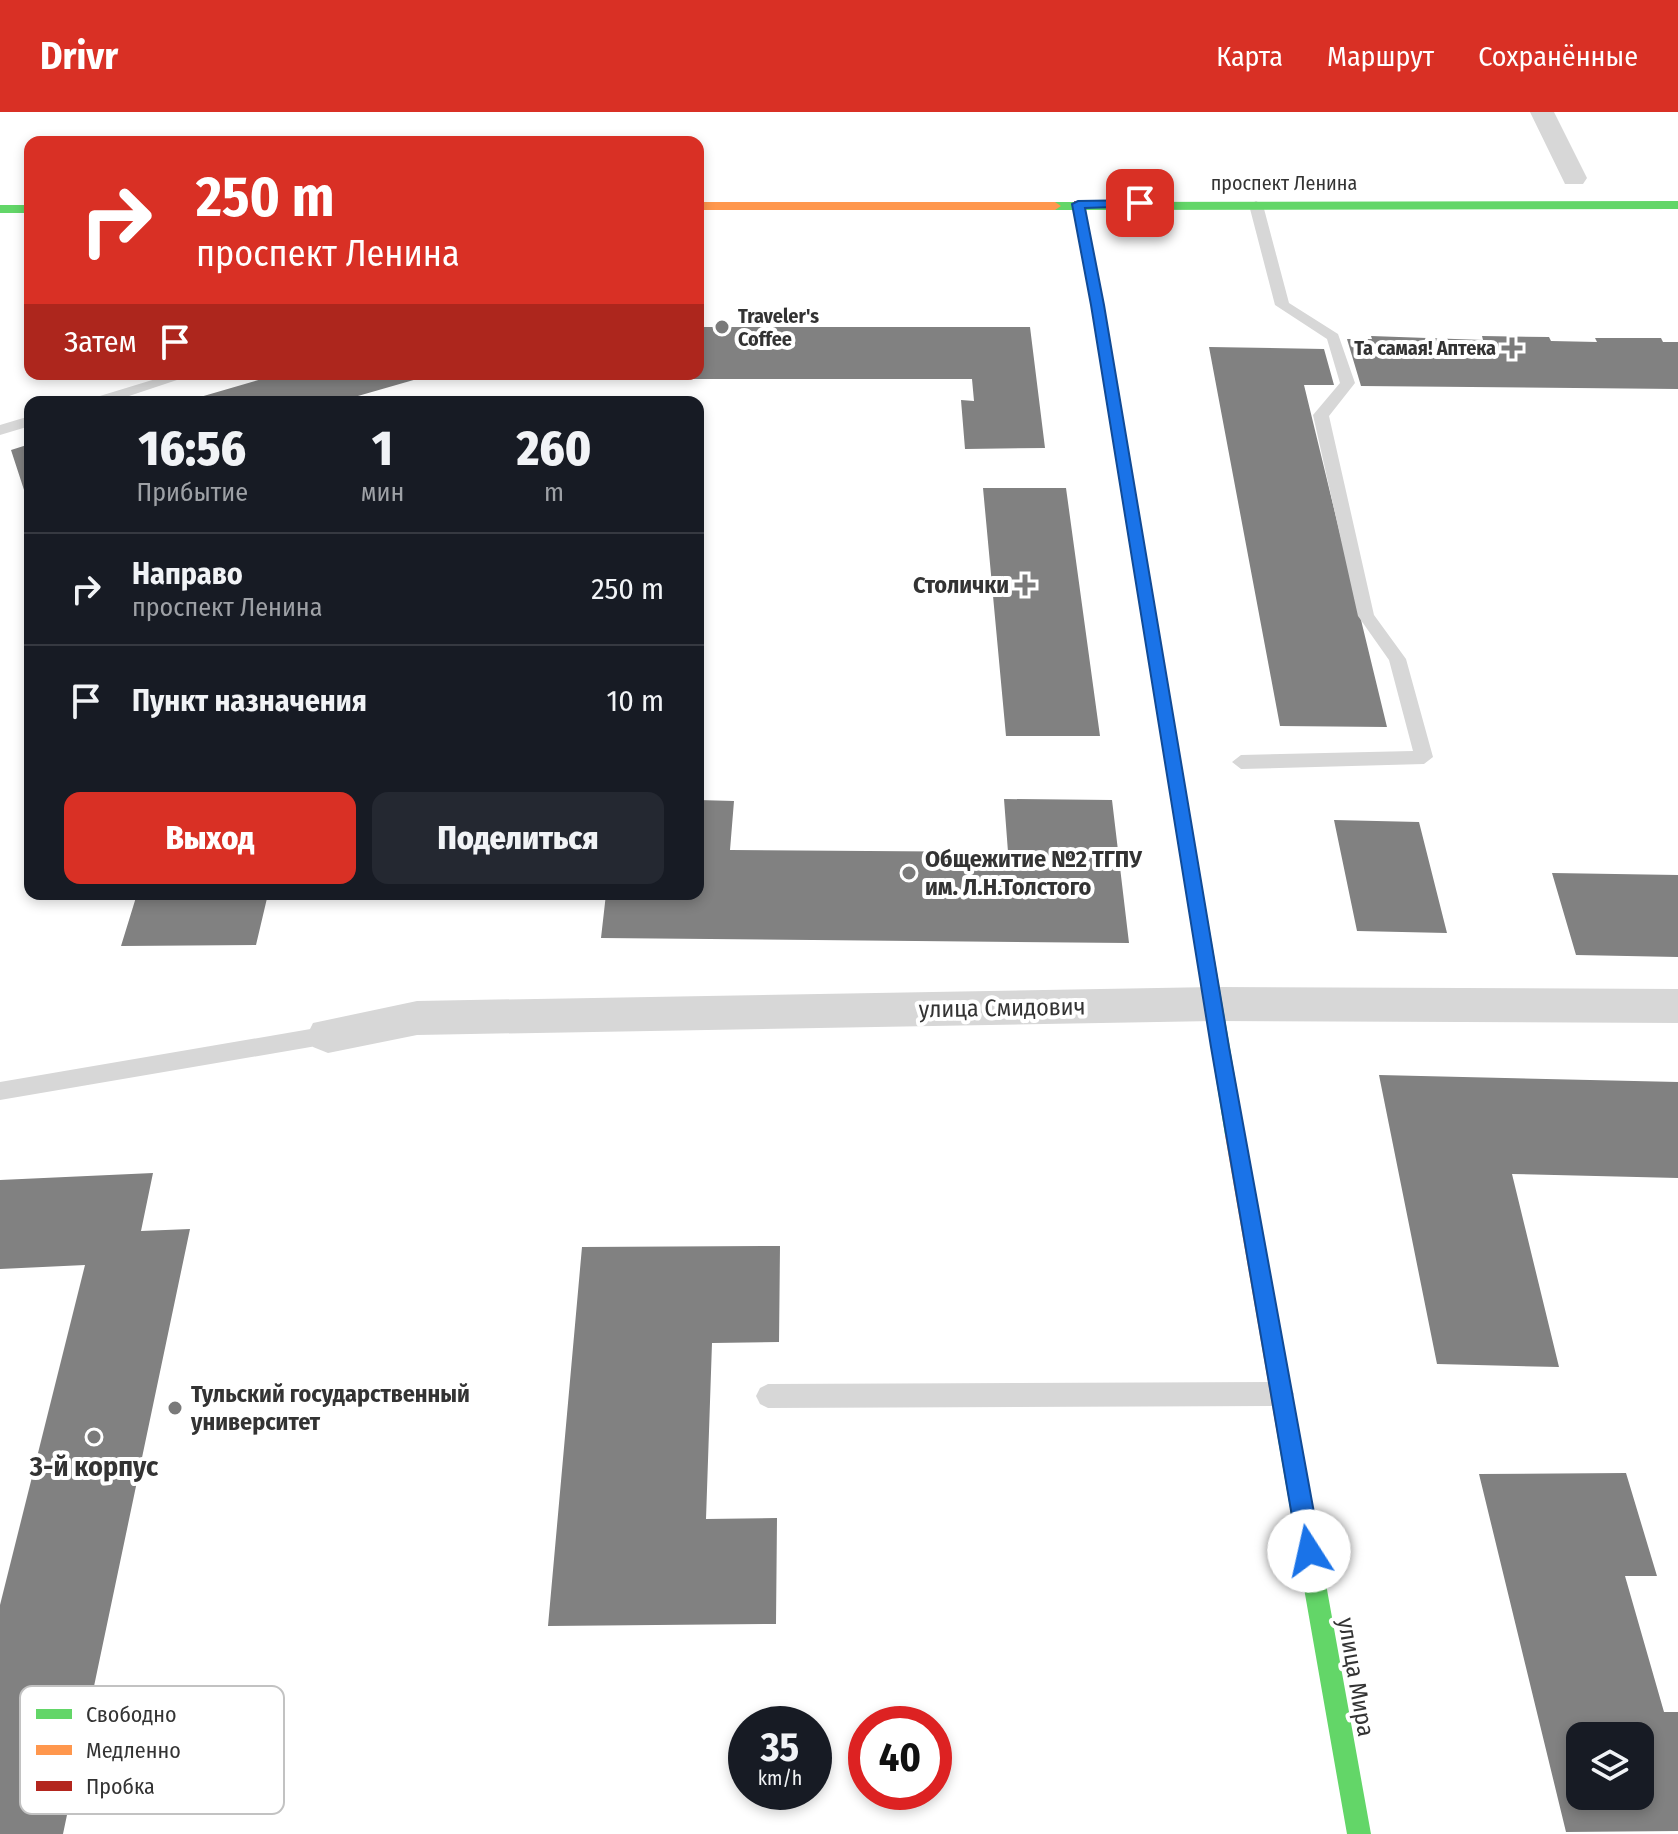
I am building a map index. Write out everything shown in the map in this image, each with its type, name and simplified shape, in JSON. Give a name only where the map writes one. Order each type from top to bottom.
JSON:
[{"type":"street","points":[[1542,112],[1574,178]]},
{"type":"street","name":"проспект Ленина","points":[[704,206],[1077,198],[1256,205],[1678,205]]},
{"type":"street","name":"улица Мира","points":[[1077,198],[1359,1834]]},
{"type":"street","points":[[0,209],[24,209]]},
{"type":"street","name":"улица Смидович","points":[[328,1035],[417,1018],[1214,1004],[1678,1006]]},
{"type":"lane","points":[[1241,762],[1424,757],[1397,659],[1366,616],[1321,415],[1348,383],[1333,337],[1282,305],[1256,205]]},
{"type":"lane","points":[[115,396],[168,380]]},
{"type":"lane","points":[[0,430],[24,423]]},
{"type":"lane","points":[[0,1091],[328,1035]]},
{"type":"lane","points":[[768,1396],[1282,1394]]},
{"type":"building","points":[[704,327],[1030,327],[1045,448],[965,449],[961,400],[974,401],[972,379],[704,379]]},
{"type":"building","points":[[1371,336],[1483,340],[1482,336],[1549,337],[1551,341],[1597,342],[1595,338],[1661,338],[1663,342],[1678,342],[1678,389],[1361,386],[1347,339],[1372,339]]},
{"type":"building","points":[[1209,347],[1324,349],[1334,385],[1304,385],[1387,727],[1280,726]]},
{"type":"building","points":[[258,380],[414,380],[358,396],[204,396]]},
{"type":"building","points":[[24,446],[24,490],[11,450]]},
{"type":"building","points":[[983,488],[1066,488],[1100,736],[1006,736]]},
{"type":"building","name":"Общежитие №2 ТГПУ им. Л.Н.Толстого","points":[[1004,799],[1112,800],[1129,943],[601,938],[605,900],[704,900],[704,800],[734,801],[730,850],[1008,852]]},
{"type":"building","points":[[1334,820],[1419,822],[1447,933],[1357,931]]},
{"type":"building","points":[[1552,873],[1678,875],[1678,957],[1576,955]]},
{"type":"building","points":[[135,900],[267,900],[256,945],[121,946]]},
{"type":"building","points":[[1379,1075],[1678,1082],[1678,1178],[1512,1174],[1559,1367],[1437,1364]]},
{"type":"building","name":"3-й корпус","points":[[153,1173],[141,1231],[190,1229],[94,1686],[20,1686],[20,1814],[67,1814],[63,1834],[0,1834],[0,1605],[85,1265],[0,1269],[0,1180]]},
{"type":"building","points":[[780,1246],[779,1342],[712,1343],[706,1519],[777,1518],[776,1624],[548,1626],[582,1247]]},
{"type":"building","points":[[1626,1473],[1657,1576],[1625,1576],[1664,1712],[1678,1712],[1678,1831],[1566,1832],[1479,1474]]},
{"type":"traffic: fast","points":[[1055,206],[1678,205]]},
{"type":"traffic: fast","points":[[0,209],[24,209]]},
{"type":"traffic: fast","points":[[1139,560],[1235,1135]]},
{"type":"traffic: fast","points":[[1288,1434],[1359,1834]]},
{"type":"traffic: slow","points":[[704,206],[1055,206]]},
{"type":"traffic: slow","points":[[1235,1135],[1288,1434]]},
{"type":"traffic: jam","points":[[1078,204],[1139,560]]},
{"type":"place","name":"Traveler's Coffee","points":[[722,327]]},
{"type":"place","name":"Та самая! Аптека","points":[[1512,348]]},
{"type":"place","name":"Столички","points":[[1025,585]]},
{"type":"place","name":"Общежитие №2 ТГПУ им. Л.Н.Толстого","points":[[909,873]]},
{"type":"place","name":"Тульский государственный университет","points":[[175,1408]]},
{"type":"place","name":"3-й корпус","points":[[94,1437]]},
{"type":"route","points":[[1140,203],[1078,204],[1220,1047],[1309,1551]]}]
